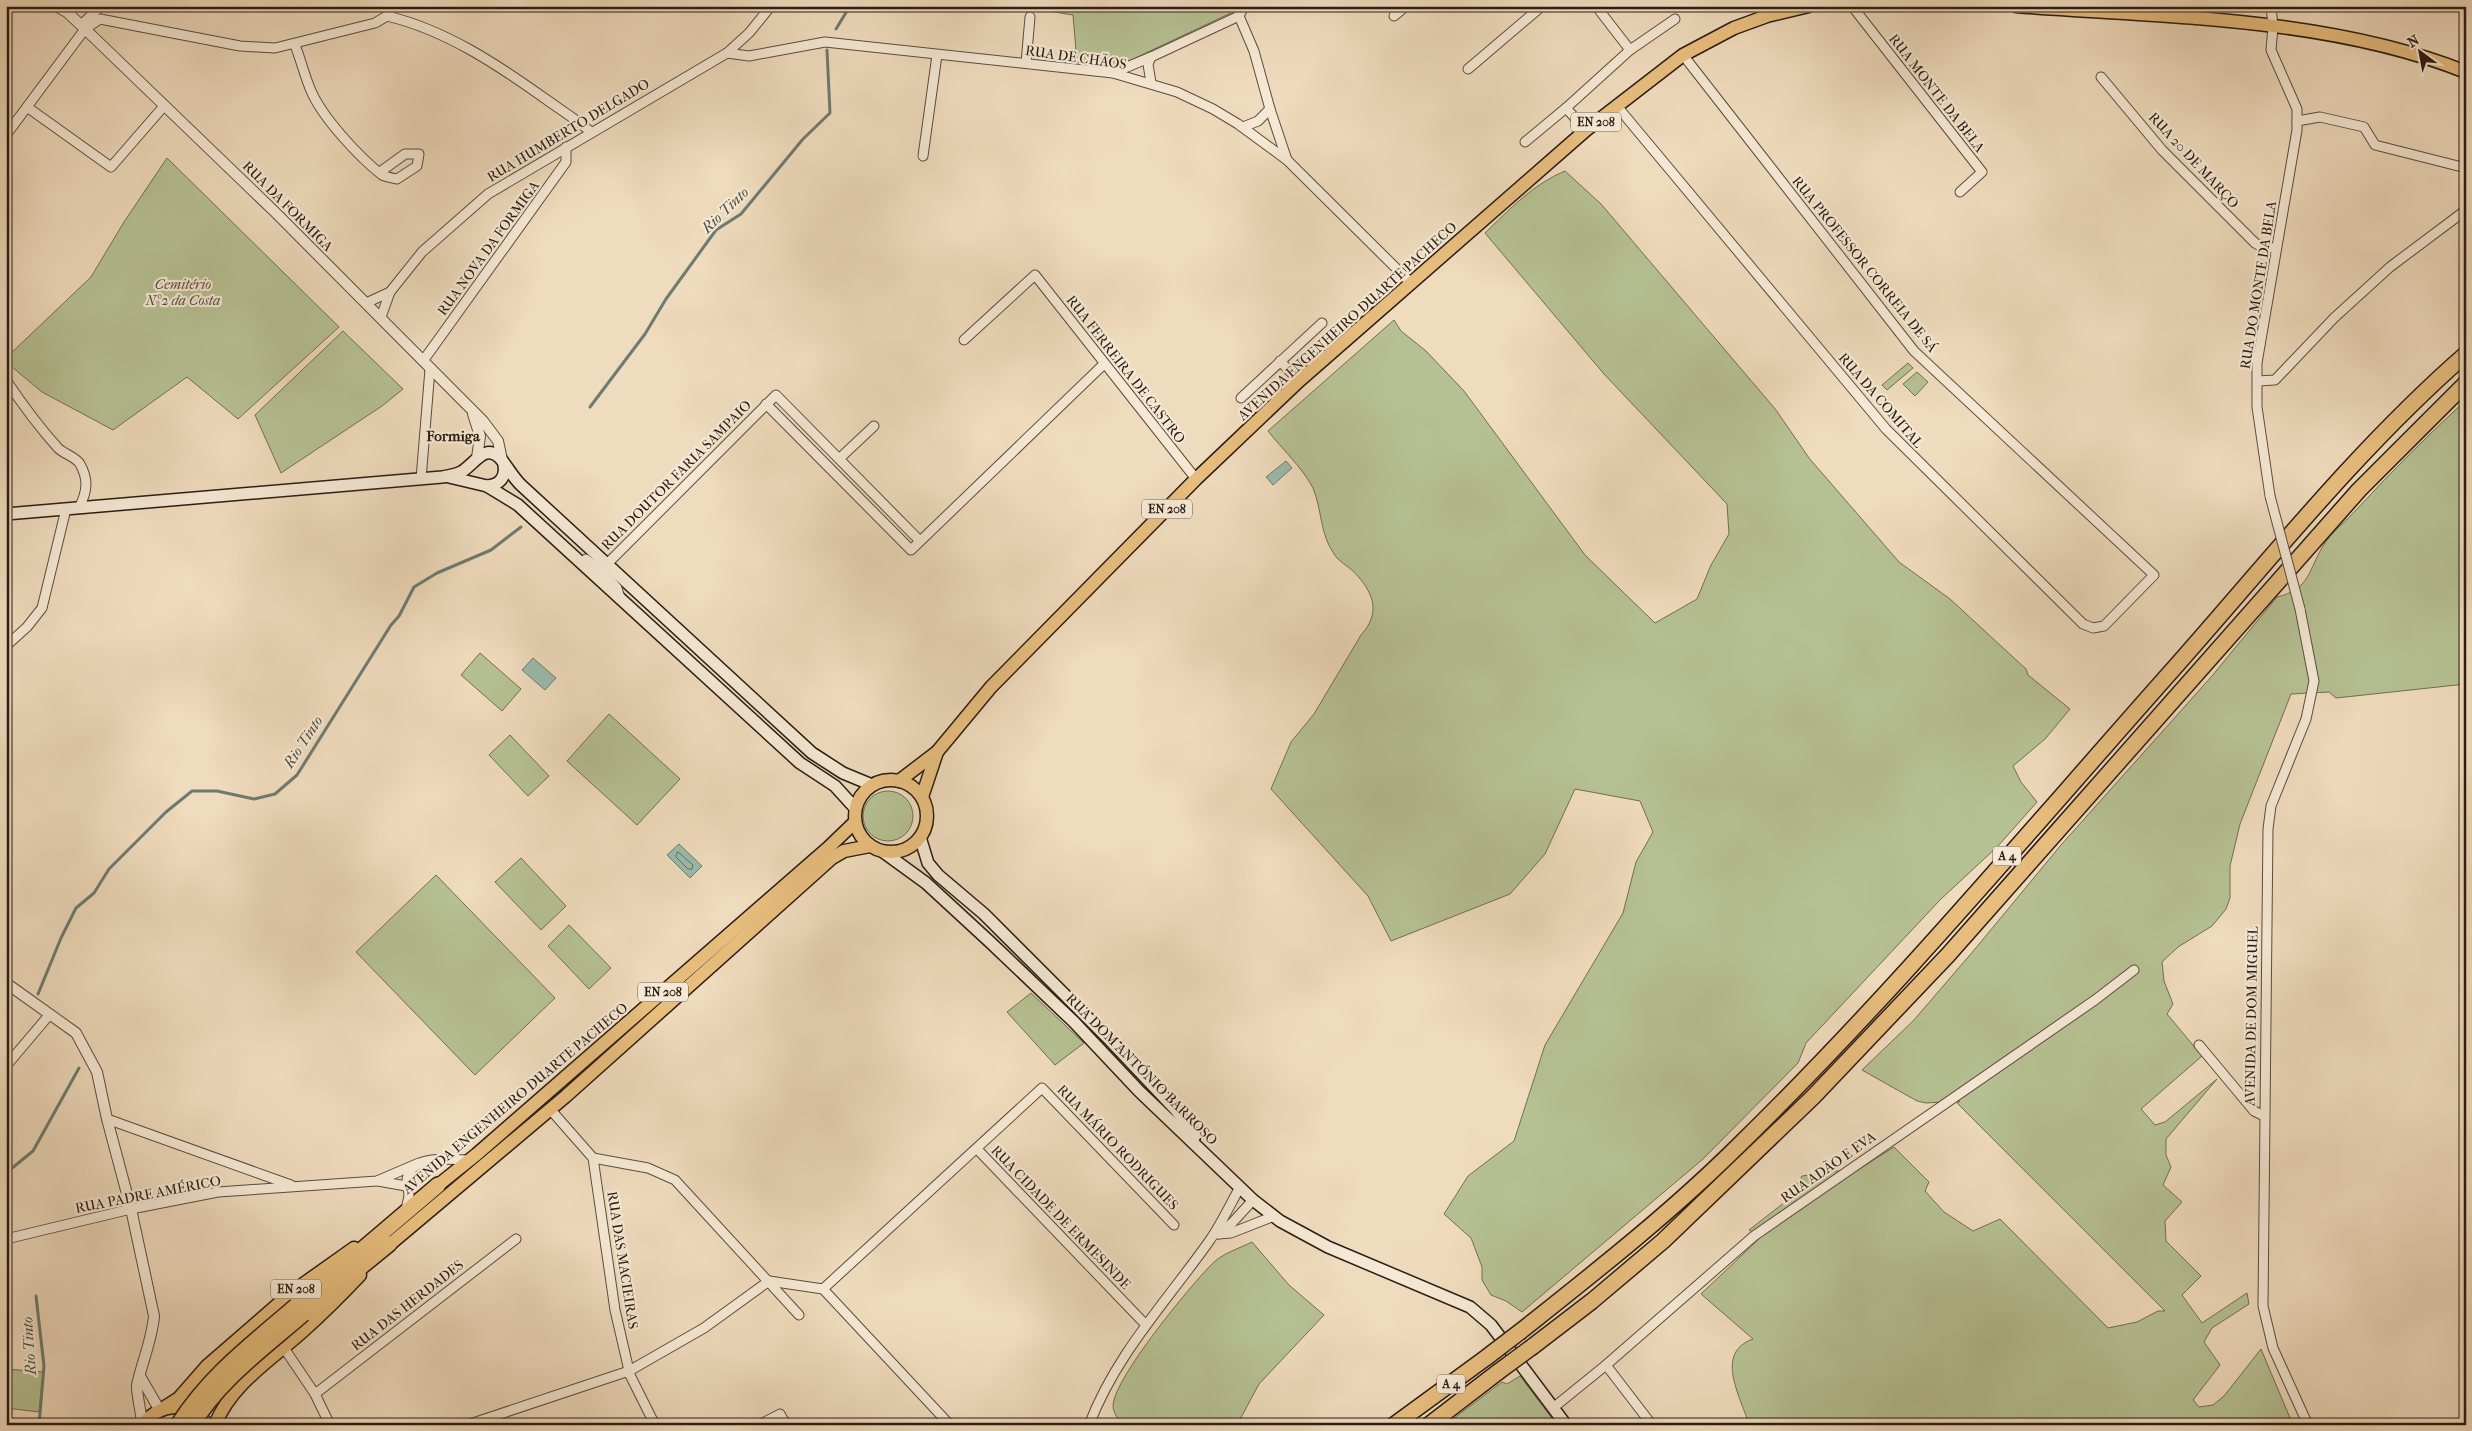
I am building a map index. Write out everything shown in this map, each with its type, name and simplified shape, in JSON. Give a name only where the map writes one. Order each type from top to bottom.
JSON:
[{"type":"highway","name":"A 4","points":[[1394,1425],[1521,1331],[1648,1228],[1733,1152],[1799,1085],[1932,942],[2351,467],[2429,386],[2466,354]]},
{"type":"highway","name":"A 4","points":[[1429,1425],[1592,1301],[1663,1241],[1813,1097],[1948,955],[2359,490],[2466,383]]},
{"type":"highway","points":[[192,1425],[211,1398],[234,1374],[300,1310],[438,1185]]},
{"type":"highway","points":[[178,1425],[194,1400],[216,1375],[389,1244]]},
{"type":"main road","name":"AVENIDA ENGENHEIRO DUARTE PACHECO","points":[[899,781],[937,752],[991,687],[1196,479],[1299,381],[1586,130],[1682,55],[1734,28],[1768,16],[1808,6]]},
{"type":"main road","points":[[2016,6],[2273,27],[2356,41],[2436,60],[2466,72]]},
{"type":"main road","points":[[6,514],[442,477],[461,472],[488,453],[493,454],[503,462],[515,480],[812,753],[843,773],[872,785]]},
{"type":"main road","points":[[476,460],[472,473],[474,478],[518,506],[800,763],[835,786],[855,808]]},
{"type":"main road","points":[[442,477],[484,486],[498,484],[502,480],[503,462]]},
{"type":"main road","name":"AVENIDA ENGENHEIRO DUARTE PACHECO","points":[[922,797],[937,752]]},
{"type":"main road","points":[[920,837],[910,847],[897,852],[882,851],[870,846],[860,835],[855,822],[855,808],[861,795],[872,785],[885,780],[899,781],[912,786],[922,797]]},
{"type":"main road","name":"EN 208","points":[[920,837],[926,824],[927,810],[922,797]]},
{"type":"main road","name":"AVENIDA ENGENHEIRO DUARTE PACHECO","points":[[162,1408],[179,1398],[207,1366],[292,1292],[438,1185],[468,1160],[828,848],[855,822]]},
{"type":"main road","name":"RUA DOM ANTÓNIO BARROSO","points":[[920,837],[928,863],[938,875],[984,914],[1107,1037],[1176,1110],[1211,1158]]},
{"type":"main road","name":"AVENIDA ENGENHEIRO DUARTE PACHECO","points":[[215,1425],[222,1408],[233,1392],[284,1348],[346,1289],[389,1244],[550,1110],[832,858],[844,851],[870,846]]},
{"type":"main road","name":"RUA DOM ANTÓNIO BARROSO","points":[[882,851],[926,883],[990,942],[1074,1022],[1139,1091],[1211,1158]]},
{"type":"main road","points":[[1211,1158],[1253,1200],[1274,1216],[1328,1247],[1470,1307],[1491,1325],[1566,1425]]},
{"type":"main road","points":[[162,1408],[177,1406],[188,1408],[199,1414],[207,1425]]},
{"type":"main road","name":"EN 208","points":[[142,1425],[150,1416],[162,1408]]},
{"type":"street","name":"RUA DA FORMIGA","points":[[56,6],[83,27],[381,317],[491,429],[498,441],[503,462]]},
{"type":"street","points":[[6,135],[83,27],[101,6]]},
{"type":"street","points":[[83,27],[100,19],[240,46],[275,48],[295,45],[375,23],[387,16],[393,6]]},
{"type":"street","name":"RUA HUMBERTO DELGADO","points":[[381,317],[390,292],[422,252],[488,194],[590,132],[727,53],[749,33],[771,6]]},
{"type":"street","points":[[1113,74],[1239,16],[1244,6]]},
{"type":"street","points":[[1394,16],[1406,6]]},
{"type":"street","points":[[1468,69],[1542,6]]},
{"type":"street","points":[[1596,6],[1630,50]]},
{"type":"street","name":"RUA MONTE DA BELA","points":[[1852,6],[1982,172],[1960,192]]},
{"type":"street","name":"RUA DO MONTE DA BELA","points":[[2272,6],[2271,50],[2297,109],[2297,121],[2257,364],[2257,407],[2270,496],[2300,609]]},
{"type":"street","points":[[387,16],[411,22],[444,36],[509,73],[590,132]]},
{"type":"street","points":[[1239,16],[1254,51],[1287,160]]},
{"type":"street","points":[[1026,63],[1030,17]]},
{"type":"street","points":[[1525,142],[1630,50],[1675,19]]},
{"type":"street","name":"RUA DE CHÃOS","points":[[727,53],[749,56],[825,42],[1026,63],[1113,74],[1151,83],[1213,108],[1243,127],[1287,160],[1411,283]]},
{"type":"street","points":[[295,45],[312,94],[341,136],[380,172]]},
{"type":"street","points":[[923,156],[937,55]]},
{"type":"street","name":"RUA PROFESSOR CORREIA DE SÁ","points":[[1682,55],[1914,351],[2154,575]]},
{"type":"street","points":[[1151,57],[1148,64],[1151,83]]},
{"type":"street","points":[[2436,60],[2466,66]]},
{"type":"street","name":"RUA 20 DE MARÇO","points":[[2101,77],[2162,150],[2248,236],[2262,247],[2276,248]]},
{"type":"street","name":"RUA DA COMITAL","points":[[1616,105],[1874,416],[1911,456],[2083,624],[2093,628],[2104,626],[2154,575]]},
{"type":"street","points":[[27,107],[111,167],[164,106]]},
{"type":"street","points":[[1566,108],[1586,130]]},
{"type":"street","points":[[1243,127],[1258,121],[1270,109]]},
{"type":"street","points":[[2297,121],[2320,117],[2364,127],[2375,145],[2466,168]]},
{"type":"street","name":"RUA NOVA DA FORMIGA","points":[[427,365],[566,162],[566,147]]},
{"type":"street","points":[[2258,380],[2276,380],[2334,318],[2390,267],[2466,210]]},
{"type":"street","name":"RUA FERREIRA DE CASTRO","points":[[964,340],[1035,275],[1196,479]]},
{"type":"street","name":"RUA HUMBERTO DELGADO","points":[[366,303],[390,292]]},
{"type":"street","points":[[1241,398],[1322,323]]},
{"type":"street","points":[[1280,361],[1299,381]]},
{"type":"street","points":[[920,540],[1104,364]]},
{"type":"street","points":[[422,479],[427,365]]},
{"type":"street","points":[[6,381],[41,430],[63,453],[78,461],[84,473],[86,494],[79,508]]},
{"type":"street","name":"RUA DOUTOR FARIA SAMPAIO","points":[[606,564],[766,404],[776,395],[920,540],[910,550],[766,404]]},
{"type":"street","name":"RUA DA FORMIGA","points":[[468,406],[478,426],[480,436],[476,460]]},
{"type":"street","points":[[840,458],[874,426]]},
{"type":"street","points":[[6,646],[27,628],[42,608],[66,509]]},
{"type":"street","points":[[569,552],[583,557],[598,568],[606,564]]},
{"type":"street","points":[[606,564],[604,573],[617,588],[621,600]]},
{"type":"street","name":"AVENIDA DE DOM MIGUEL","points":[[2300,609],[2314,681],[2306,719],[2271,806],[2268,829],[2263,1306],[2273,1348],[2308,1425]]},
{"type":"street","name":"RUA ADÃO E EVA","points":[[1553,1408],[1606,1365],[1754,1236],[2095,1000],[2134,970]]},
{"type":"street","points":[[6,983],[76,1033],[97,1072],[131,1209],[154,1316],[152,1333],[143,1357],[137,1388],[141,1402],[142,1425]]},
{"type":"street","points":[[6,1066],[50,1014]]},
{"type":"street","points":[[2198,1045],[2254,1111],[2264,1116]]},
{"type":"street","name":"RUA MÁRIO RODRIGUES","points":[[977,1150],[1042,1088],[1174,1225]]},
{"type":"street","points":[[550,1110],[593,1158],[648,1168],[675,1180],[799,1315]]},
{"type":"street","name":"RUA PADRE AMÉRICO","points":[[107,1118],[296,1187]]},
{"type":"street","name":"RUA CIDADE DE ERMESINDE","points":[[823,1289],[977,1150],[1145,1324]]},
{"type":"street","name":"RUA DAS MACIEIRAS","points":[[593,1158],[615,1310],[629,1371],[655,1425]]},
{"type":"street","name":"RUA PADRE AMÉRICO","points":[[377,1181],[419,1163],[441,1159],[468,1160]]},
{"type":"street","points":[[406,1209],[409,1195],[406,1186],[407,1177],[419,1163]]},
{"type":"street","name":"RUA PADRE AMÉRICO","points":[[6,1239],[131,1209],[218,1192],[377,1181],[406,1186]]},
{"type":"street","points":[[1089,1425],[1097,1404],[1145,1324],[1214,1237],[1240,1187]]},
{"type":"street","points":[[1214,1237],[1232,1223],[1253,1200]]},
{"type":"street","points":[[1214,1237],[1230,1233],[1274,1216]]},
{"type":"street","name":"RUA DAS HERDADES","points":[[316,1394],[516,1239]]},
{"type":"street","points":[[467,1425],[629,1371],[704,1328],[769,1281],[823,1289],[950,1425]]},
{"type":"street","points":[[284,1348],[316,1394],[330,1425]]},
{"type":"street","points":[[1606,1365],[1652,1425]]},
{"type":"street","points":[[140,1376],[162,1408]]},
{"type":"street","points":[[759,1425],[780,1414],[786,1425]]},
{"type":"green space","points":[[1017,6],[1238,6],[1233,12],[1116,67],[1077,62],[1073,15]]},
{"type":"green space","name":"Cemitério Nº2 da Costa","points":[[167,158],[339,327],[238,419],[187,377],[113,430],[42,392],[6,362],[6,358],[91,277],[124,222]]},
{"type":"green space","points":[[1565,171],[1601,204],[1776,410],[1809,458],[1899,562],[1950,599],[2026,669],[2028,675],[2070,709],[2045,739],[2013,766],[2021,782],[2037,802],[1998,846],[1940,900],[1806,1043],[1798,1063],[1703,1159],[1522,1312],[1506,1301],[1491,1295],[1482,1280],[1482,1267],[1471,1238],[1444,1214],[1468,1176],[1514,1141],[1545,1045],[1623,913],[1636,862],[1653,832],[1640,801],[1575,789],[1545,854],[1510,894],[1391,941],[1368,896],[1271,789],[1291,742],[1314,714],[1361,635],[1368,627],[1373,610],[1366,587],[1354,572],[1336,557],[1329,546],[1313,488],[1298,465],[1268,431],[1394,320],[1401,331],[1426,351],[1464,391],[1585,555],[1655,623],[1697,599],[1711,565],[1729,534],[1727,504],[1604,374],[1485,233],[1532,190],[1553,176]]},
{"type":"green space","points":[[343,331],[403,389],[382,406],[281,473],[255,415]]},
{"type":"green space","points":[[1908,363],[1913,368],[1887,390],[1882,385]]},
{"type":"green space","points":[[1917,372],[1928,382],[1915,396],[1903,384]]},
{"type":"green space","points":[[2466,400],[2466,684],[2336,698],[2329,692],[2291,694],[2240,824],[2230,866],[2230,898],[2226,909],[2212,926],[2178,947],[2162,962],[2164,981],[2173,1004],[2167,1014],[2202,1056],[2141,1109],[2155,1125],[2165,1122],[2217,1079],[2166,1139],[2166,1155],[2171,1167],[2163,1185],[2182,1202],[2165,1221],[2166,1241],[2201,1276],[2182,1295],[2202,1323],[2247,1293],[2249,1304],[2212,1328],[2204,1342],[2220,1365],[2193,1400],[2199,1407],[2213,1405],[2224,1396],[2261,1349],[2293,1425],[1749,1425],[1733,1378],[1732,1366],[1735,1355],[1741,1346],[1753,1339],[1701,1294],[1761,1237],[1749,1230],[1785,1202],[1802,1176],[1836,1171],[1856,1171],[1894,1147],[1929,1182],[1925,1191],[1944,1212],[1973,1231],[2000,1219],[2108,1328],[2137,1322],[2158,1311],[2165,1311],[1957,1103],[1960,1101],[1926,1103],[1917,1101],[1862,1070],[1914,1020],[2061,845],[2212,676],[2277,597],[2288,594],[2302,584],[2330,536],[2410,453]]},
{"type":"green space","points":[[480,653],[521,689],[502,711],[461,675]]},
{"type":"green space","points":[[609,714],[680,779],[637,825],[567,761]]},
{"type":"green space","points":[[510,735],[549,776],[528,796],[489,755]]},
{"type":"green space","points":[[883,791],[893,791],[906,798],[913,811],[913,821],[906,834],[893,841],[883,841],[874,837],[867,830],[863,821],[863,811],[867,802],[874,795]]},
{"type":"green space","points":[[521,858],[566,906],[541,930],[495,882]]},
{"type":"green space","points":[[436,875],[555,998],[475,1075],[356,952]]},
{"type":"green space","points":[[569,925],[611,968],[589,989],[548,946]]},
{"type":"green space","points":[[1031,993],[1084,1043],[1055,1065],[1007,1012]]},
{"type":"green space","points":[[1252,1242],[1289,1285],[1324,1315],[1259,1384],[1237,1425],[1124,1425],[1116,1416],[1113,1405],[1126,1374],[1139,1354],[1188,1291],[1216,1260]]},
{"type":"green space","points":[[6,1369],[43,1372],[39,1412],[6,1408]]},
{"type":"green space","points":[[1520,1376],[1557,1425],[1445,1425],[1502,1382],[1507,1384]]},
{"type":"water","points":[[1286,461],[1292,468],[1273,485],[1266,477]]},
{"type":"water","points":[[533,658],[556,678],[545,690],[522,670]]},
{"type":"water","points":[[679,844],[702,866],[690,878],[667,855]]},
{"type":"waterway","name":"Rio Tinto","points":[[836,29],[850,6]]},
{"type":"waterway","name":"Rio Tinto","points":[[590,407],[645,334],[666,299],[716,230],[741,214],[803,139],[830,113],[827,50]]},
{"type":"waterway","name":"Rio Tinto","points":[[38,994],[61,938],[76,908],[94,893],[109,869],[166,812],[192,791],[217,791],[254,799],[275,794],[297,775],[391,625],[399,616],[414,587],[437,573],[491,550],[521,527]]},
{"type":"waterway","name":"Rio Tinto","points":[[6,1173],[33,1151],[79,1068]]},
{"type":"waterway","name":"Rio Tinto","points":[[36,1296],[44,1366],[39,1425]]},
{"type":"district","name":"Formiga","points":[[453,436]]}]
